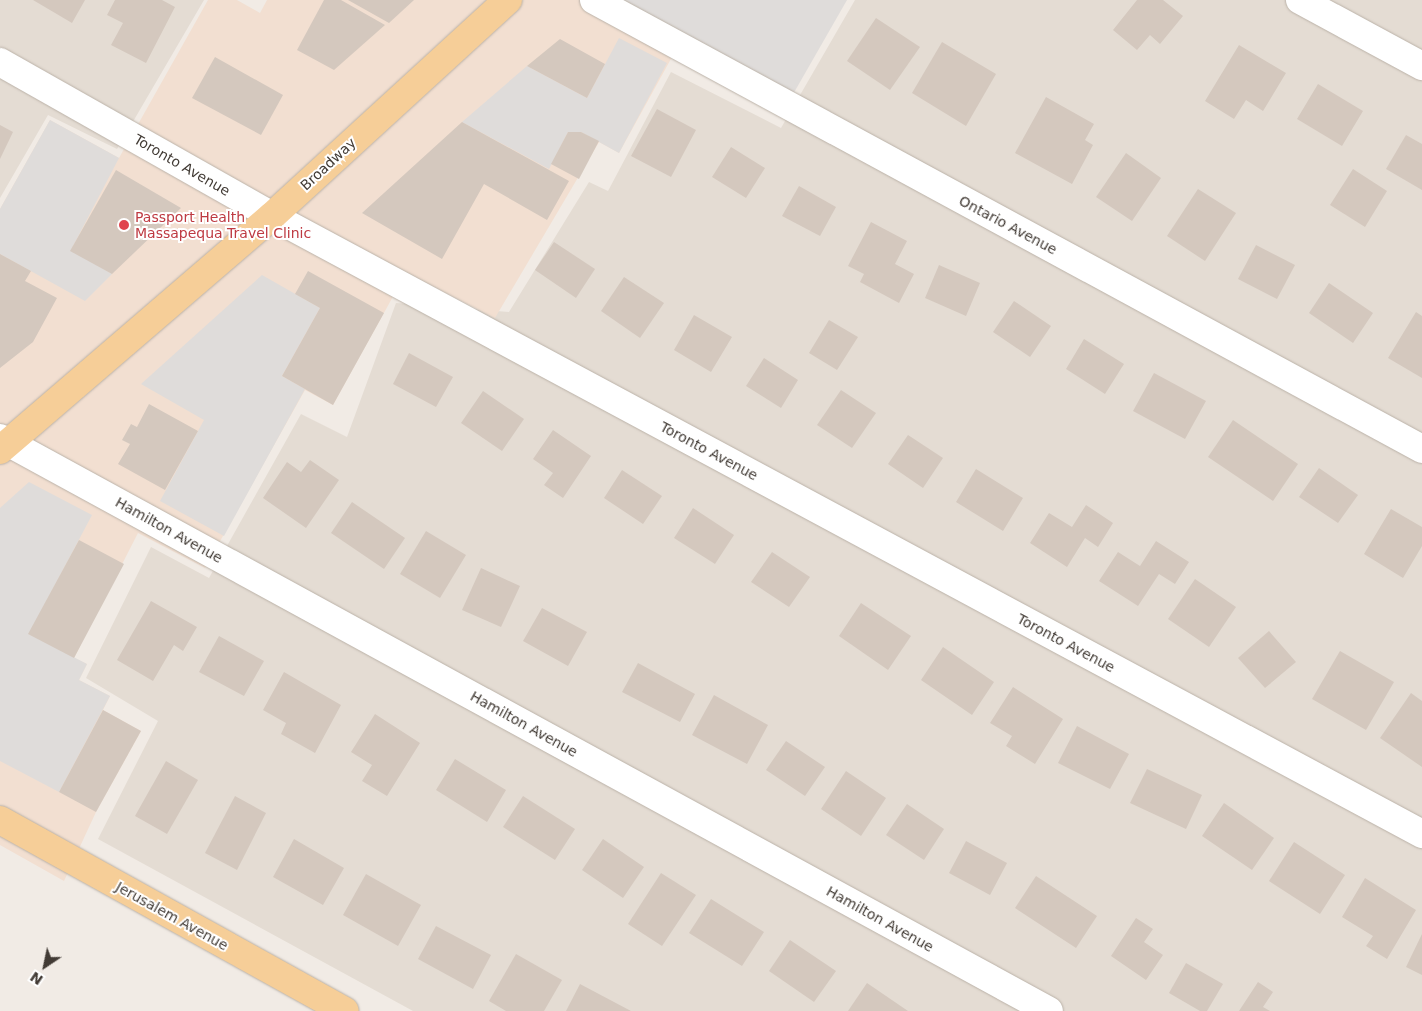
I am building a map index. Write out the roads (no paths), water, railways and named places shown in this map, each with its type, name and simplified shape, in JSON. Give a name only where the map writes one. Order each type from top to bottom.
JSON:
[{"type":"main road","name":"Broadway","points":[[3,443],[272,216],[508,0]]},
{"type":"main road","name":"Jerusalem Avenue","points":[[0,820],[345,1011]]},
{"type":"street","name":"Ontario Avenue","points":[[594,0],[1422,449]]},
{"type":"street","points":[[1300,0],[1422,66]]},
{"type":"street","name":"Toronto Avenue","points":[[0,62],[272,216],[1422,834]]},
{"type":"street","name":"Hamilton Avenue","points":[[3,443],[1049,1011]]},
{"type":"place","name":"Passport Health Massapequa Travel Clinic","points":[[124,225]]}]
